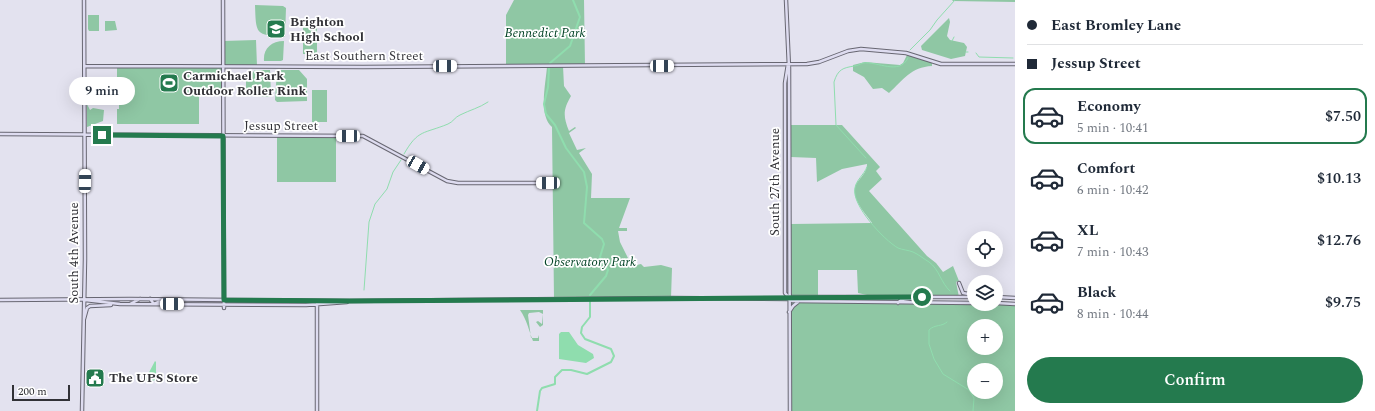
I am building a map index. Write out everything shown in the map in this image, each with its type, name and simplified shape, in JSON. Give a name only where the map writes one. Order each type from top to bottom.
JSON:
[{"type":"main road","name":"South 4th Avenue","points":[[82,411],[85,135],[84,0]]},
{"type":"main road","points":[[223,0],[224,306]]},
{"type":"main road","name":"South 27th Avenue","points":[[786,0],[789,68],[790,411]]},
{"type":"main road","name":"East Southern Street","points":[[85,66],[363,67],[773,65],[814,64],[848,51],[861,49],[906,53],[941,64],[1015,64]]},
{"type":"main road","name":"South 27th Avenue","points":[[788,64],[786,73],[785,293],[789,298]]},
{"type":"main road","points":[[773,65],[782,67],[786,73]]},
{"type":"main road","name":"Jessup Street","points":[[0,134],[363,136],[447,181],[458,183],[550,183]]},
{"type":"main road","points":[[959,284],[963,293],[967,294]]},
{"type":"main road","points":[[84,319],[86,317],[87,308],[90,306],[114,304],[224,306],[317,304],[349,301],[789,298],[820,296],[967,296]]},
{"type":"main road","points":[[898,303],[901,300],[922,297]]},
{"type":"main road","points":[[789,298],[792,301],[799,302],[967,303]]},
{"type":"main road","points":[[1003,298],[1015,298]]},
{"type":"main road","points":[[128,304],[140,299]]},
{"type":"main road","points":[[0,300],[149,299],[349,301]]},
{"type":"main road","points":[[149,299],[154,304]]},
{"type":"main road","points":[[84,300],[114,304]]},
{"type":"main road","points":[[154,304],[166,300]]},
{"type":"main road","points":[[311,300],[315,301],[317,304]]},
{"type":"main road","points":[[317,304],[319,302],[337,300]]},
{"type":"main road","points":[[789,312],[793,306],[799,302]]},
{"type":"main road","points":[[1003,303],[1015,304]]},
{"type":"main road","points":[[317,304],[317,411]]},
{"type":"green space","name":"Observatory Park","points":[[514,0],[584,0],[585,66],[563,66],[564,86],[571,96],[566,105],[565,117],[569,131],[575,127],[576,128],[569,133],[577,150],[586,148],[579,153],[592,174],[591,198],[630,198],[619,228],[627,228],[627,231],[618,231],[620,242],[632,266],[641,264],[644,267],[661,265],[672,268],[671,298],[554,299],[552,127],[545,115],[544,107],[544,90],[547,66],[506,66],[506,15]]},
{"type":"green space","points":[[1015,0],[1015,2],[952,1]]},
{"type":"green space","points":[[255,5],[283,6],[286,8],[285,37],[263,34],[259,31],[256,22]]},
{"type":"green space","points":[[88,15],[99,15],[99,31],[89,31]]},
{"type":"green space","points":[[949,18],[950,22],[947,36],[950,40],[964,43],[967,47],[965,56],[951,59],[922,50],[921,46]]},
{"type":"green space","points":[[105,21],[115,21],[117,30],[105,31]]},
{"type":"green space","points":[[303,22],[317,22],[317,54],[303,54]]},
{"type":"green space","points":[[256,40],[257,66],[223,66],[223,41]]},
{"type":"green space","points":[[284,41],[283,60],[264,61],[266,49],[269,46],[275,42]]},
{"type":"green space","points":[[908,53],[932,62],[932,66],[918,69],[908,75],[889,93],[882,88],[873,89],[864,77],[853,71],[853,65],[865,62],[900,65],[903,63]]},
{"type":"green space","points":[[223,66],[223,94],[199,94],[199,124],[117,124],[117,109],[119,109],[119,101],[117,101],[117,67]]},
{"type":"green space","points":[[255,70],[270,70],[271,95],[269,97],[246,95],[246,79]]},
{"type":"green space","points":[[277,70],[299,70],[307,79],[307,101],[277,102],[275,100]]},
{"type":"green space","points":[[312,90],[327,90],[327,122],[312,122]]},
{"type":"green space","points":[[87,104],[90,110],[93,108],[104,110],[103,121],[87,127]]},
{"type":"green space","points":[[789,125],[842,125],[880,167],[876,171],[882,179],[869,191],[943,272],[953,266],[959,281],[956,282],[959,297],[876,297],[858,293],[857,270],[818,270],[818,297],[790,298],[791,224],[872,223],[861,209],[855,192],[859,180],[866,171],[867,164],[842,169],[817,182],[816,158],[791,157]]},
{"type":"green space","points":[[277,136],[336,136],[336,182],[277,182]]},
{"type":"green space","points":[[790,300],[793,302],[967,304],[967,311],[1003,311],[1003,304],[1015,304],[1015,411],[791,411]]},
{"type":"green space","points":[[520,310],[543,310],[543,314],[539,312],[529,313],[530,334],[526,322]]},
{"type":"green space","points":[[543,314],[543,325],[540,327],[536,322],[538,321],[542,324]]},
{"type":"green space","points":[[539,335],[539,341],[533,341],[532,338],[538,338]]},
{"type":"shaded area","points":[[561,332],[569,332],[578,345],[593,354],[594,358],[586,363],[559,359],[559,334]]},
{"type":"shaded area","points":[[155,361],[156,380],[144,382]]},
{"type":"waterway","points":[[550,63],[570,46],[580,17],[573,0]]},
{"type":"waterway","points":[[910,50],[930,30],[955,0]]},
{"type":"waterway","points":[[952,41],[954,37]]},
{"type":"waterway","points":[[976,53],[979,57],[1013,58]]},
{"type":"waterway","points":[[866,158],[836,125],[834,82],[837,74],[841,70],[863,63],[894,67],[899,66],[908,58]]},
{"type":"waterway","points":[[549,68],[548,87],[544,104],[546,114],[555,125],[566,148],[584,172],[587,187],[584,223],[602,239],[604,244],[600,257],[608,270],[606,276],[590,295]]},
{"type":"waterway","points":[[404,154],[413,140],[422,133],[448,124],[458,116],[488,102]]},
{"type":"waterway","points":[[364,290],[369,222],[375,204],[387,189],[393,172],[401,160]]},
{"type":"waterway","points":[[867,167],[857,182],[855,188],[855,195],[863,212],[877,230],[892,244],[898,248],[911,251],[929,262],[938,272],[944,284],[950,291]]},
{"type":"waterway","points":[[537,411],[540,391],[542,388],[555,384],[555,377],[562,370],[571,370],[587,374],[611,362],[614,356],[611,349],[585,339],[581,333],[582,327],[590,317],[590,301]]},
{"type":"waterway","points":[[947,322],[929,330],[929,344],[934,359],[943,374],[969,390],[974,398],[973,411]]},
{"type":"place","name":"Brighton High School","points":[[276,29]]},
{"type":"place","name":"Carmichael Park Outdoor Roller Rink","points":[[169,83]]},
{"type":"place","name":"The UPS Store","points":[[95,378]]},
{"type":"route","points":[[102,135],[223,136],[224,300],[349,301],[718,297],[789,298],[820,296],[922,297]]},
{"type":"park label","name":"Bennedict Park","points":[[545,33]]}]
